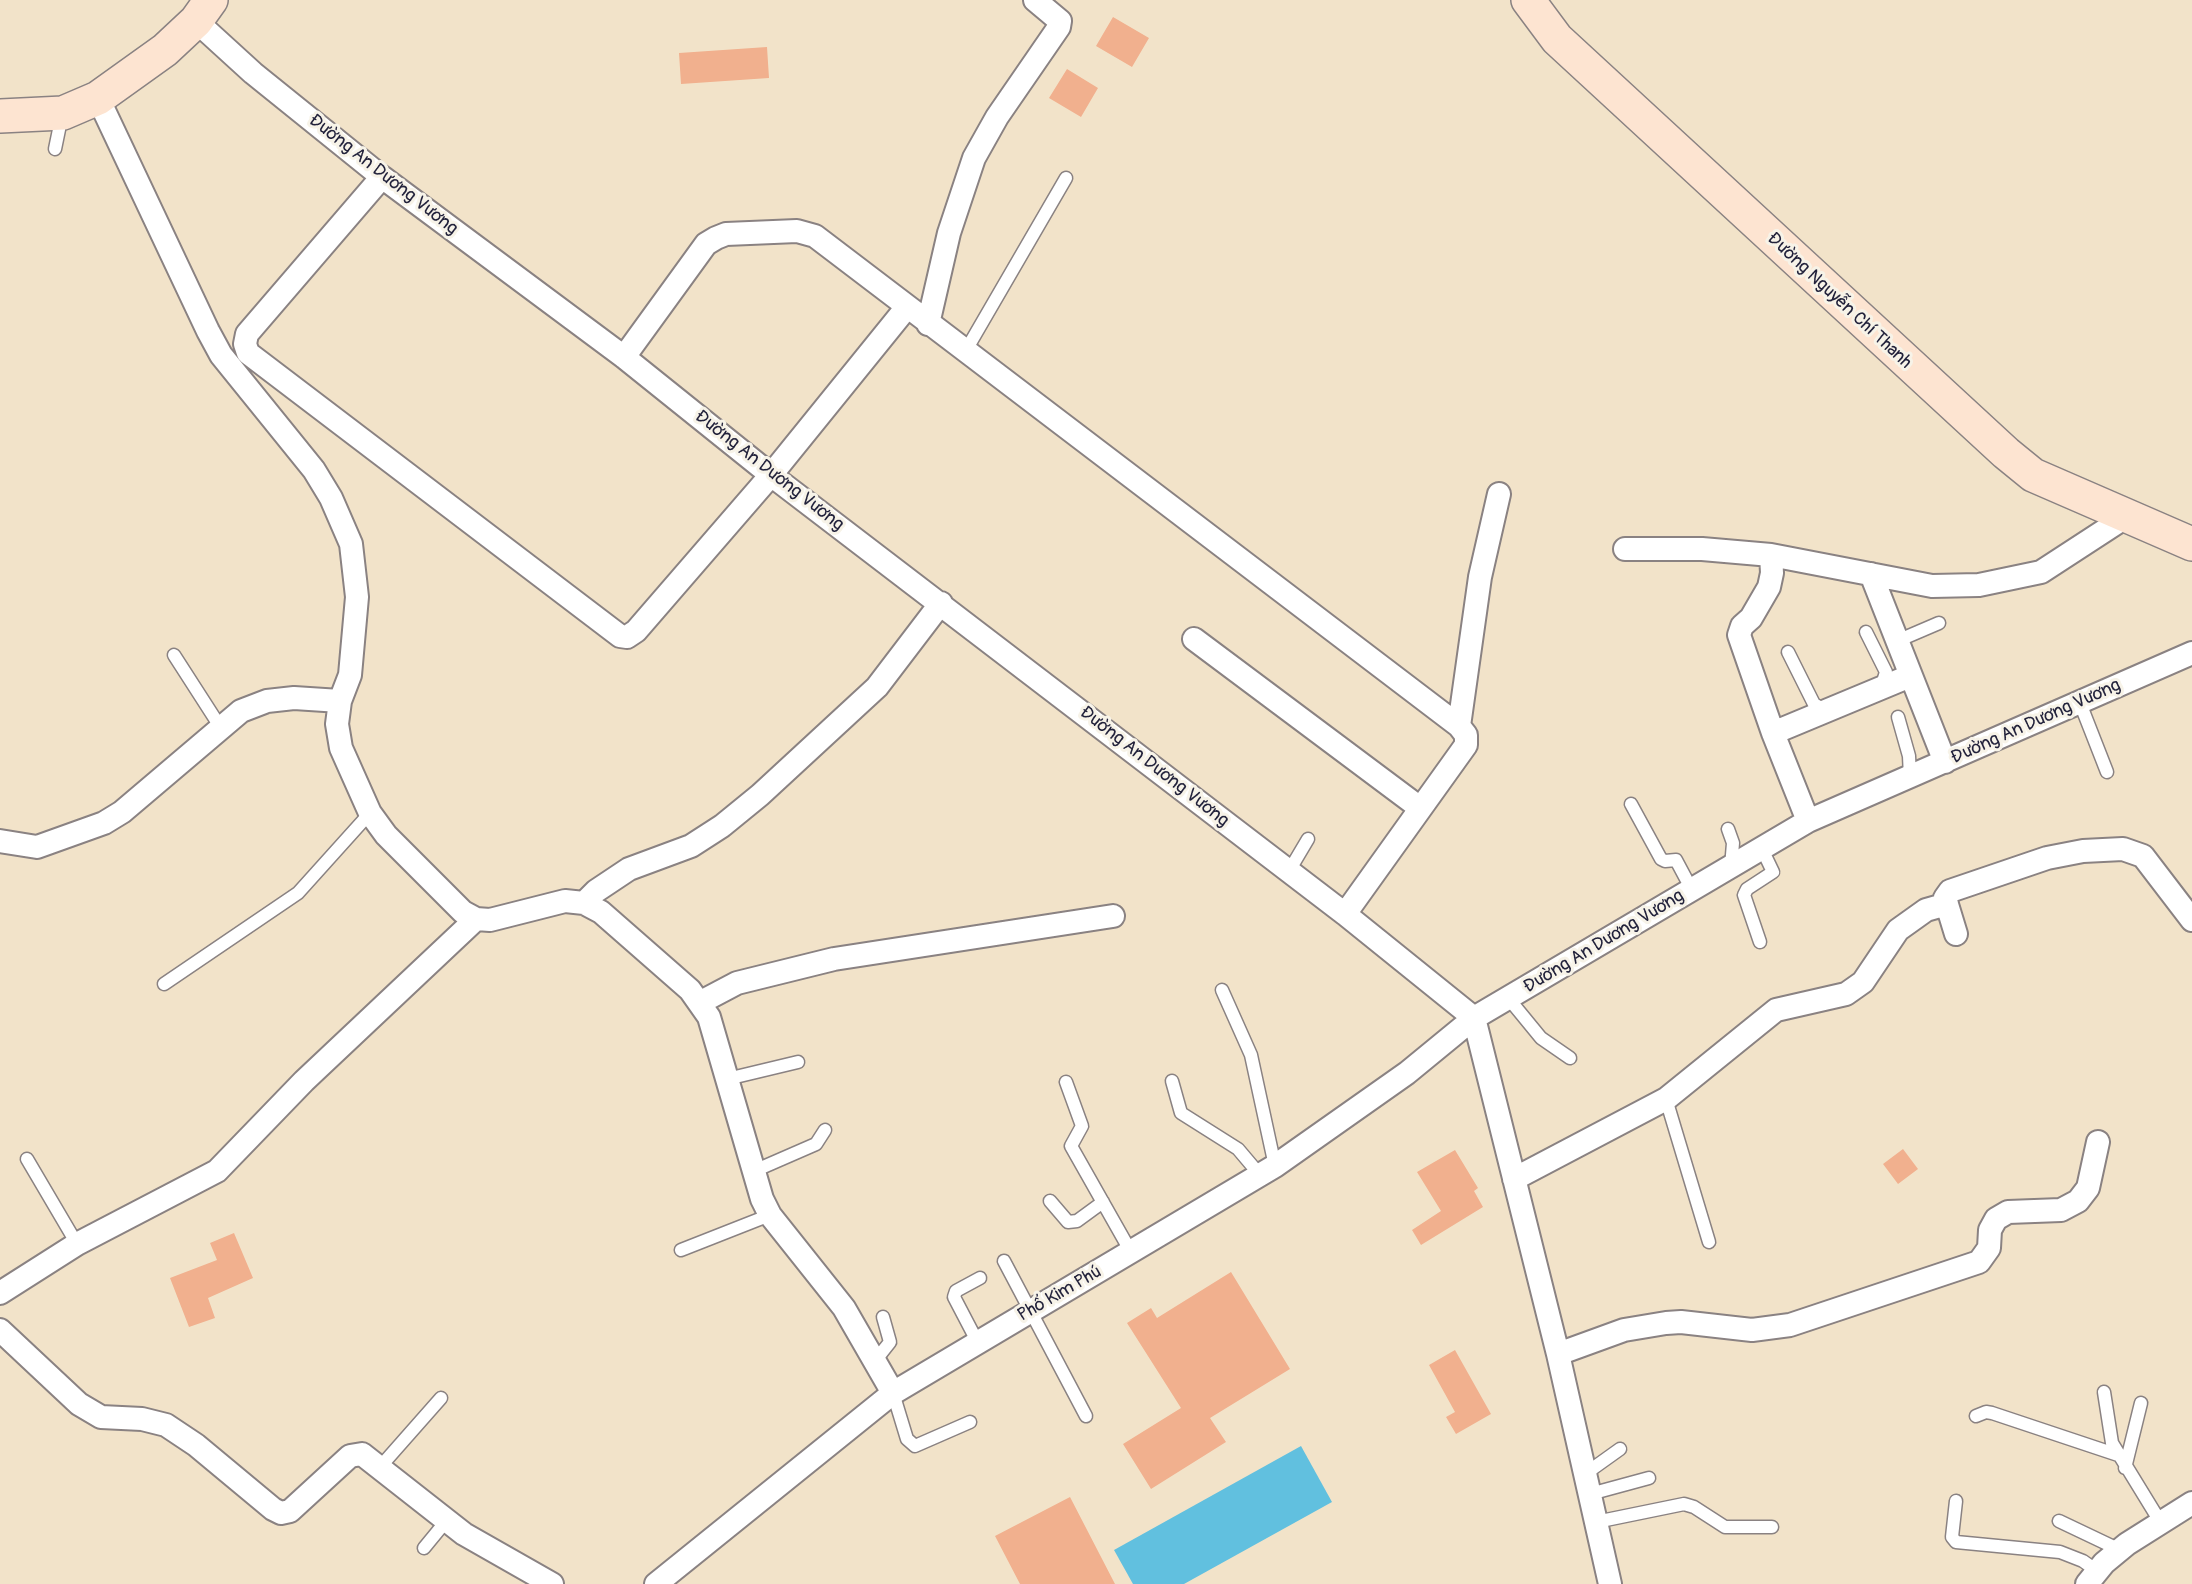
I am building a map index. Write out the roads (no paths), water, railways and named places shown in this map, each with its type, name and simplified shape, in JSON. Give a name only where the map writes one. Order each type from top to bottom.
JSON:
[{"type":"street","points":[[928,324],[949,233],[974,158],[998,117],[1059,27],[1060,21],[1035,0]]},
{"type":"street","name":"Đường Nguyễn Chí Thanh","points":[[1528,0],[1557,39],[2006,453],[2033,475],[2192,544]]},
{"type":"street","points":[[0,116],[63,113],[98,98],[165,50],[203,11]]},
{"type":"street","name":"Đường An Dương Vương","points":[[203,11],[253,73],[382,177],[624,357],[771,475],[1345,914],[1474,1018],[1808,821],[2192,653]]},
{"type":"street","points":[[98,98],[221,355],[314,470],[331,498],[351,544],[357,597],[350,675],[340,701],[337,724],[341,748],[370,813],[386,835],[455,904],[476,919],[490,920],[564,901],[584,903],[601,912],[701,1002],[709,1017],[754,1172],[770,1215],[844,1308],[893,1393]]},
{"type":"street","points":[[382,177],[247,334],[245,344],[248,353],[604,627],[620,636],[632,635],[771,475],[907,307]]},
{"type":"street","points":[[624,357],[706,244],[726,234],[798,231],[815,236],[1459,726],[1466,735],[1466,746],[1345,914]]},
{"type":"street","points":[[1459,726],[1480,577],[1499,494]]},
{"type":"street","points":[[1625,549],[1702,549],[1771,555],[1932,586],[1979,585],[2041,572],[2068,557],[2127,516]]},
{"type":"street","points":[[1771,555],[1772,573],[1769,587],[1751,618],[1742,626],[1739,635],[1773,733],[1808,821]]},
{"type":"street","points":[[1871,574],[1945,762]]},
{"type":"street","points":[[584,903],[596,891],[629,869],[691,846],[722,826],[760,795],[877,687],[941,603]]},
{"type":"street","points":[[1194,639],[1420,808]]},
{"type":"street","points":[[1773,733],[1910,676]]},
{"type":"street","points":[[0,841],[37,847],[104,823],[122,812],[242,711],[267,701],[294,698],[340,701]]},
{"type":"street","points":[[1956,934],[1945,898],[1950,891],[2047,858],[2083,851],[2123,849],[2143,856],[2192,921]]},
{"type":"street","points":[[1514,1179],[1666,1099],[1776,1010],[1846,994],[1863,982],[1898,930],[1926,910],[1947,904]]},
{"type":"street","points":[[701,1002],[737,983],[834,959],[1113,916]]},
{"type":"street","points":[[0,1293],[77,1244],[217,1171],[231,1159],[288,1096],[476,919]]},
{"type":"street","points":[[1474,1018],[1558,1354],[1610,1584]]},
{"type":"street","name":"Phố Kim Phú","points":[[656,1584],[893,1393],[977,1341],[1267,1171],[1407,1073],[1474,1018]]},
{"type":"street","points":[[1558,1354],[1614,1333],[1666,1323],[1681,1322],[1752,1330],[1790,1325],[1979,1262],[1986,1256],[1990,1230],[1996,1219],[2008,1212],[2061,1210],[2078,1201],[2088,1188],[2098,1142]]},
{"type":"street","points":[[0,1330],[79,1404],[101,1417],[142,1419],[165,1425],[196,1445],[273,1509],[281,1513],[290,1512],[350,1456],[362,1454],[381,1466],[447,1520],[492,1551],[552,1584]]},
{"type":"street","points":[[2092,1578],[2120,1550],[2192,1503]]},
{"type":"lane","points":[[55,149],[63,113]]},
{"type":"lane","points":[[965,352],[1066,178]]},
{"type":"lane","points":[[1897,641],[1939,623]]},
{"type":"lane","points":[[1866,632],[1886,672],[1881,688]]},
{"type":"lane","points":[[1788,652],[1814,704],[1826,711]]},
{"type":"lane","points":[[174,655],[221,728]]},
{"type":"lane","points":[[2080,703],[2107,772]]},
{"type":"lane","points":[[1898,717],[1909,756],[1910,777]]},
{"type":"lane","points":[[1631,804],[1661,859],[1676,860],[1692,890]]},
{"type":"lane","points":[[164,984],[298,893],[370,813]]},
{"type":"lane","points":[[1728,829],[1733,843],[1731,867]]},
{"type":"lane","points":[[1289,872],[1308,839]]},
{"type":"lane","points":[[1760,942],[1744,895],[1747,889],[1773,872],[1762,849]]},
{"type":"lane","points":[[1222,990],[1251,1055],[1267,1171]]},
{"type":"lane","points":[[1509,999],[1541,1038],[1570,1058]]},
{"type":"lane","points":[[727,1079],[798,1062]]},
{"type":"lane","points":[[1172,1081],[1181,1113],[1238,1149],[1267,1171]]},
{"type":"lane","points":[[1066,1082],[1082,1126],[1071,1146],[1131,1252]]},
{"type":"lane","points":[[1666,1099],[1709,1242]]},
{"type":"lane","points":[[754,1172],[816,1144],[825,1130]]},
{"type":"lane","points":[[27,1160],[77,1244]]},
{"type":"lane","points":[[1050,1201],[1068,1222],[1077,1221],[1102,1202]]},
{"type":"lane","points":[[681,1250],[770,1215]]},
{"type":"lane","points":[[1004,1262],[1086,1416]]},
{"type":"lane","points":[[977,1341],[954,1297],[956,1291],[980,1278]]},
{"type":"lane","points":[[875,1361],[890,1342],[883,1317]]},
{"type":"lane","points":[[2104,1392],[2112,1443],[2125,1468],[2161,1523]]},
{"type":"lane","points":[[893,1393],[907,1438],[915,1446],[920,1446],[970,1422]]},
{"type":"lane","points":[[381,1466],[441,1398]]},
{"type":"lane","points":[[2125,1468],[2141,1403]]},
{"type":"lane","points":[[1976,1416],[1986,1412],[1992,1413],[2118,1455]]},
{"type":"lane","points":[[1587,1484],[1620,1449]]},
{"type":"lane","points":[[1587,1484],[1649,1479]]},
{"type":"lane","points":[[1956,1501],[1952,1537],[1956,1542],[2060,1552],[2084,1561],[2092,1578]]},
{"type":"lane","points":[[1596,1522],[1684,1504],[1694,1507],[1725,1527],[1772,1527]]},
{"type":"lane","points":[[424,1548],[447,1520]]},
{"type":"lane","points":[[2059,1521],[2120,1550]]},
{"type":"water","points":[[1301,1446],[1332,1502],[1184,1584],[1133,1584],[1114,1550]]}]
